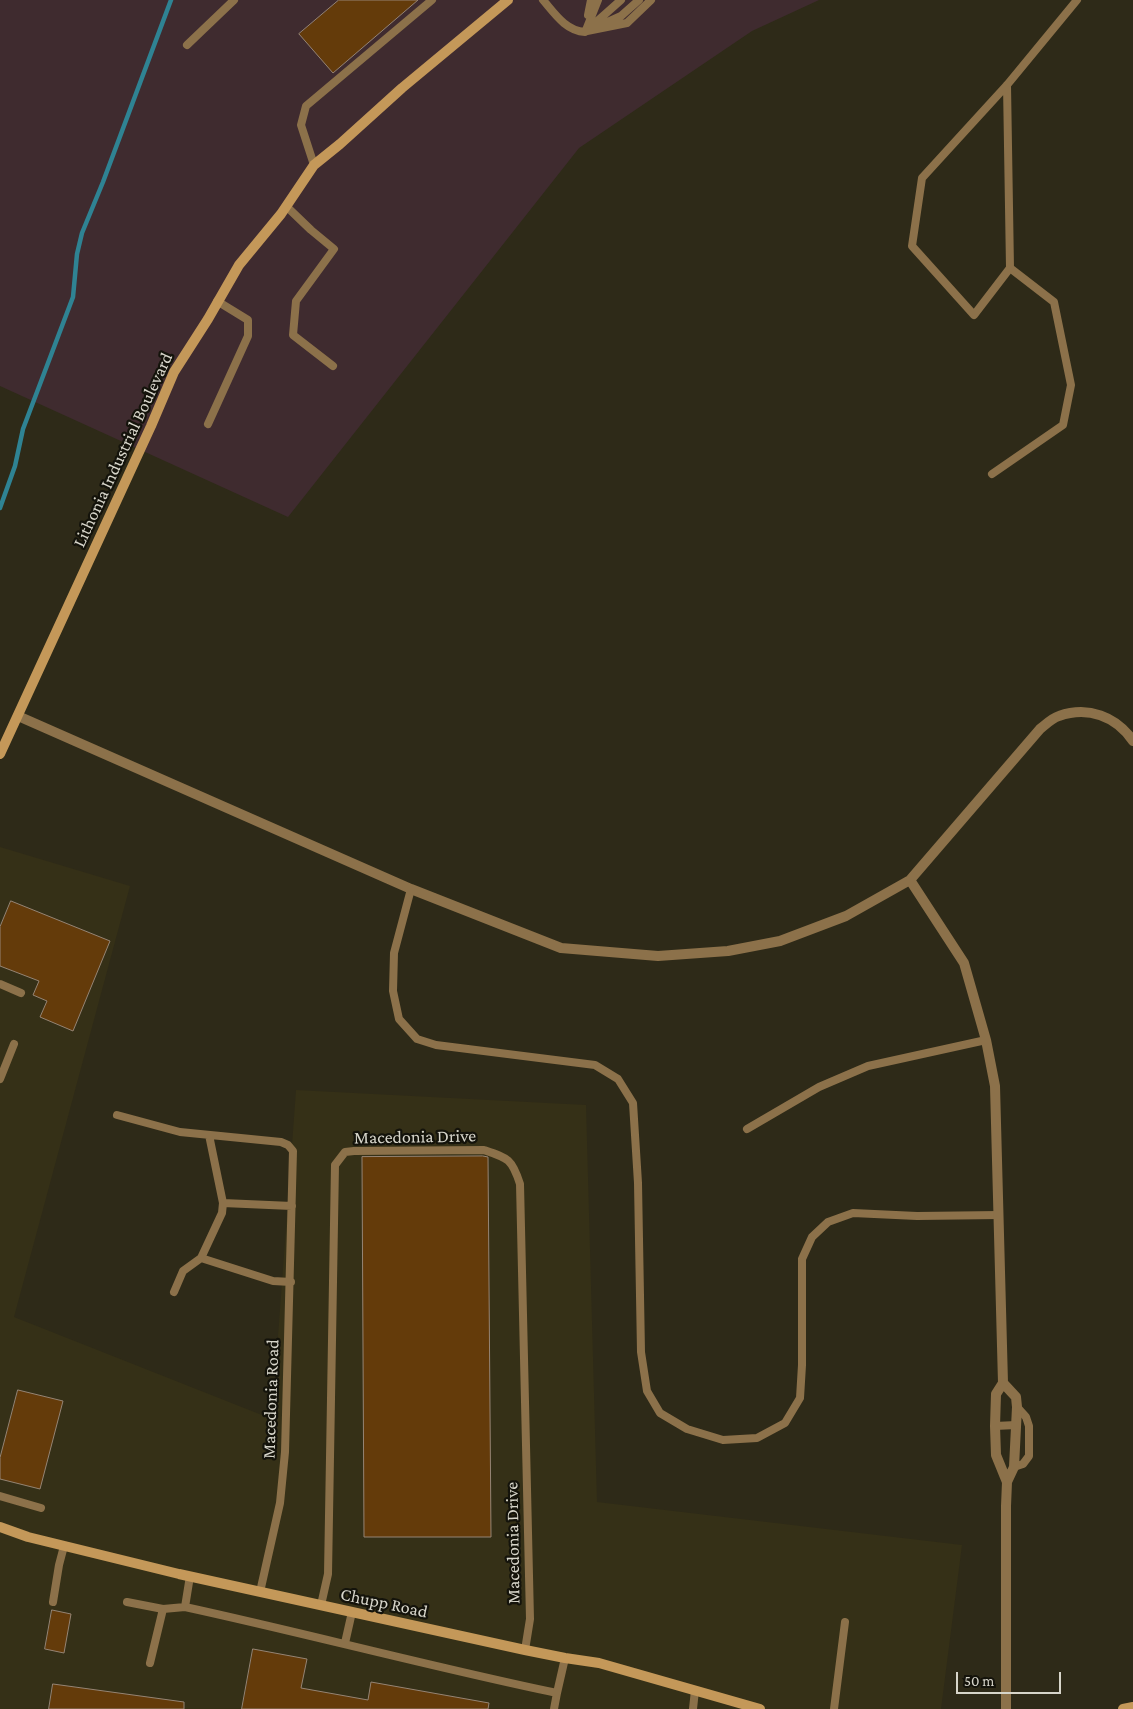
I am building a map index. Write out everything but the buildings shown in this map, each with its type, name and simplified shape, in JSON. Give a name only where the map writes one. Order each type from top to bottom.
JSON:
[{"type":"main road","name":"Lithonia Industrial Boulevard","points":[[0,754],[174,372],[239,265],[286,206],[314,164],[508,0]]},
{"type":"main road","name":"Chupp Road","points":[[0,1527],[28,1537],[64,1546],[321,1606],[525,1650],[599,1663],[760,1709]]},
{"type":"main road","points":[[1123,1709],[1133,1707]]},
{"type":"street","points":[[18,716],[411,889],[561,948],[658,956],[728,951],[780,940],[846,916],[910,880],[1040,729],[1057,716],[1083,711],[1108,717],[1130,736],[1133,741]]},
{"type":"street","points":[[910,880],[964,963],[986,1040],[995,1086],[1003,1383],[996,1394],[995,1426],[996,1455],[1007,1482],[1006,1709]]},
{"type":"street","points":[[1003,1383],[1016,1397],[1017,1407],[1014,1467],[1007,1482]]},
{"type":"lane","points":[[187,45],[234,0]]},
{"type":"lane","points":[[314,164],[302,125],[306,106],[432,0]]},
{"type":"lane","points":[[543,0],[565,25],[575,32],[585,32],[626,23],[651,0]]},
{"type":"lane","points":[[585,32],[591,0]]},
{"type":"lane","points":[[585,32],[598,0]]},
{"type":"lane","points":[[585,32],[620,0]]},
{"type":"lane","points":[[585,32],[620,16],[638,0]]},
{"type":"lane","points":[[1007,85],[1010,268],[974,315],[912,246],[922,178],[1007,85],[1078,0]]},
{"type":"lane","points":[[286,206],[311,230],[334,248],[296,301],[293,335],[333,366]]},
{"type":"lane","points":[[992,474],[1063,425],[1072,385],[1054,302],[1010,268]]},
{"type":"lane","points":[[208,424],[248,336],[248,320],[217,301]]},
{"type":"lane","points":[[411,889],[394,953],[393,991],[399,1019],[417,1039],[436,1045],[595,1065],[618,1079],[633,1103],[638,1183],[641,1352],[647,1391],[660,1413],[687,1429],[723,1440],[758,1438],[785,1423],[800,1398],[802,1364],[802,1259],[812,1237],[828,1222],[853,1212],[917,1216],[998,1215]]},
{"type":"lane","points":[[0,984],[21,994]]},
{"type":"lane","points":[[747,1128],[819,1087],[868,1066],[986,1040]]},
{"type":"lane","points":[[0,1079],[14,1044]]},
{"type":"lane","name":"Macedonia Road","points":[[117,1115],[180,1132],[280,1142],[288,1145],[293,1151],[285,1452],[280,1503],[260,1592]]},
{"type":"lane","points":[[174,1292],[183,1271],[201,1258],[222,1213],[224,1203],[209,1135]]},
{"type":"lane","name":"Macedonia Drive","points":[[321,1606],[328,1574],[335,1166],[346,1152],[354,1151],[484,1150],[509,1161],[520,1184],[530,1619],[525,1650]]},
{"type":"lane","points":[[224,1203],[292,1206]]},
{"type":"lane","points":[[201,1258],[273,1282],[291,1282]]},
{"type":"lane","points":[[1014,1467],[1023,1464],[1029,1456],[1029,1426],[1026,1416],[1017,1407]]},
{"type":"lane","points":[[995,1426],[1016,1425]]},
{"type":"lane","points":[[0,1496],[41,1508]]},
{"type":"lane","points":[[53,1602],[64,1546]]},
{"type":"lane","points":[[185,1607],[190,1576]]},
{"type":"lane","points":[[127,1602],[163,1609],[185,1607],[557,1693]]},
{"type":"lane","points":[[150,1663],[163,1609]]},
{"type":"lane","points":[[345,1643],[352,1612]]},
{"type":"lane","points":[[834,1709],[846,1622]]},
{"type":"lane","points":[[554,1709],[565,1658]]},
{"type":"lane","points":[[693,1709],[695,1690]]},
{"type":"shaded area","points":[[0,0],[819,0],[752,31],[579,148],[288,517],[0,386]]},
{"type":"shaded area","points":[[0,847],[130,886],[14,1317],[272,1419],[296,1090],[586,1105],[597,1502],[962,1545],[941,1709],[0,1709]]},
{"type":"waterway","points":[[0,508],[15,466],[23,429],[73,297],[77,254],[82,233],[171,0]]}]
